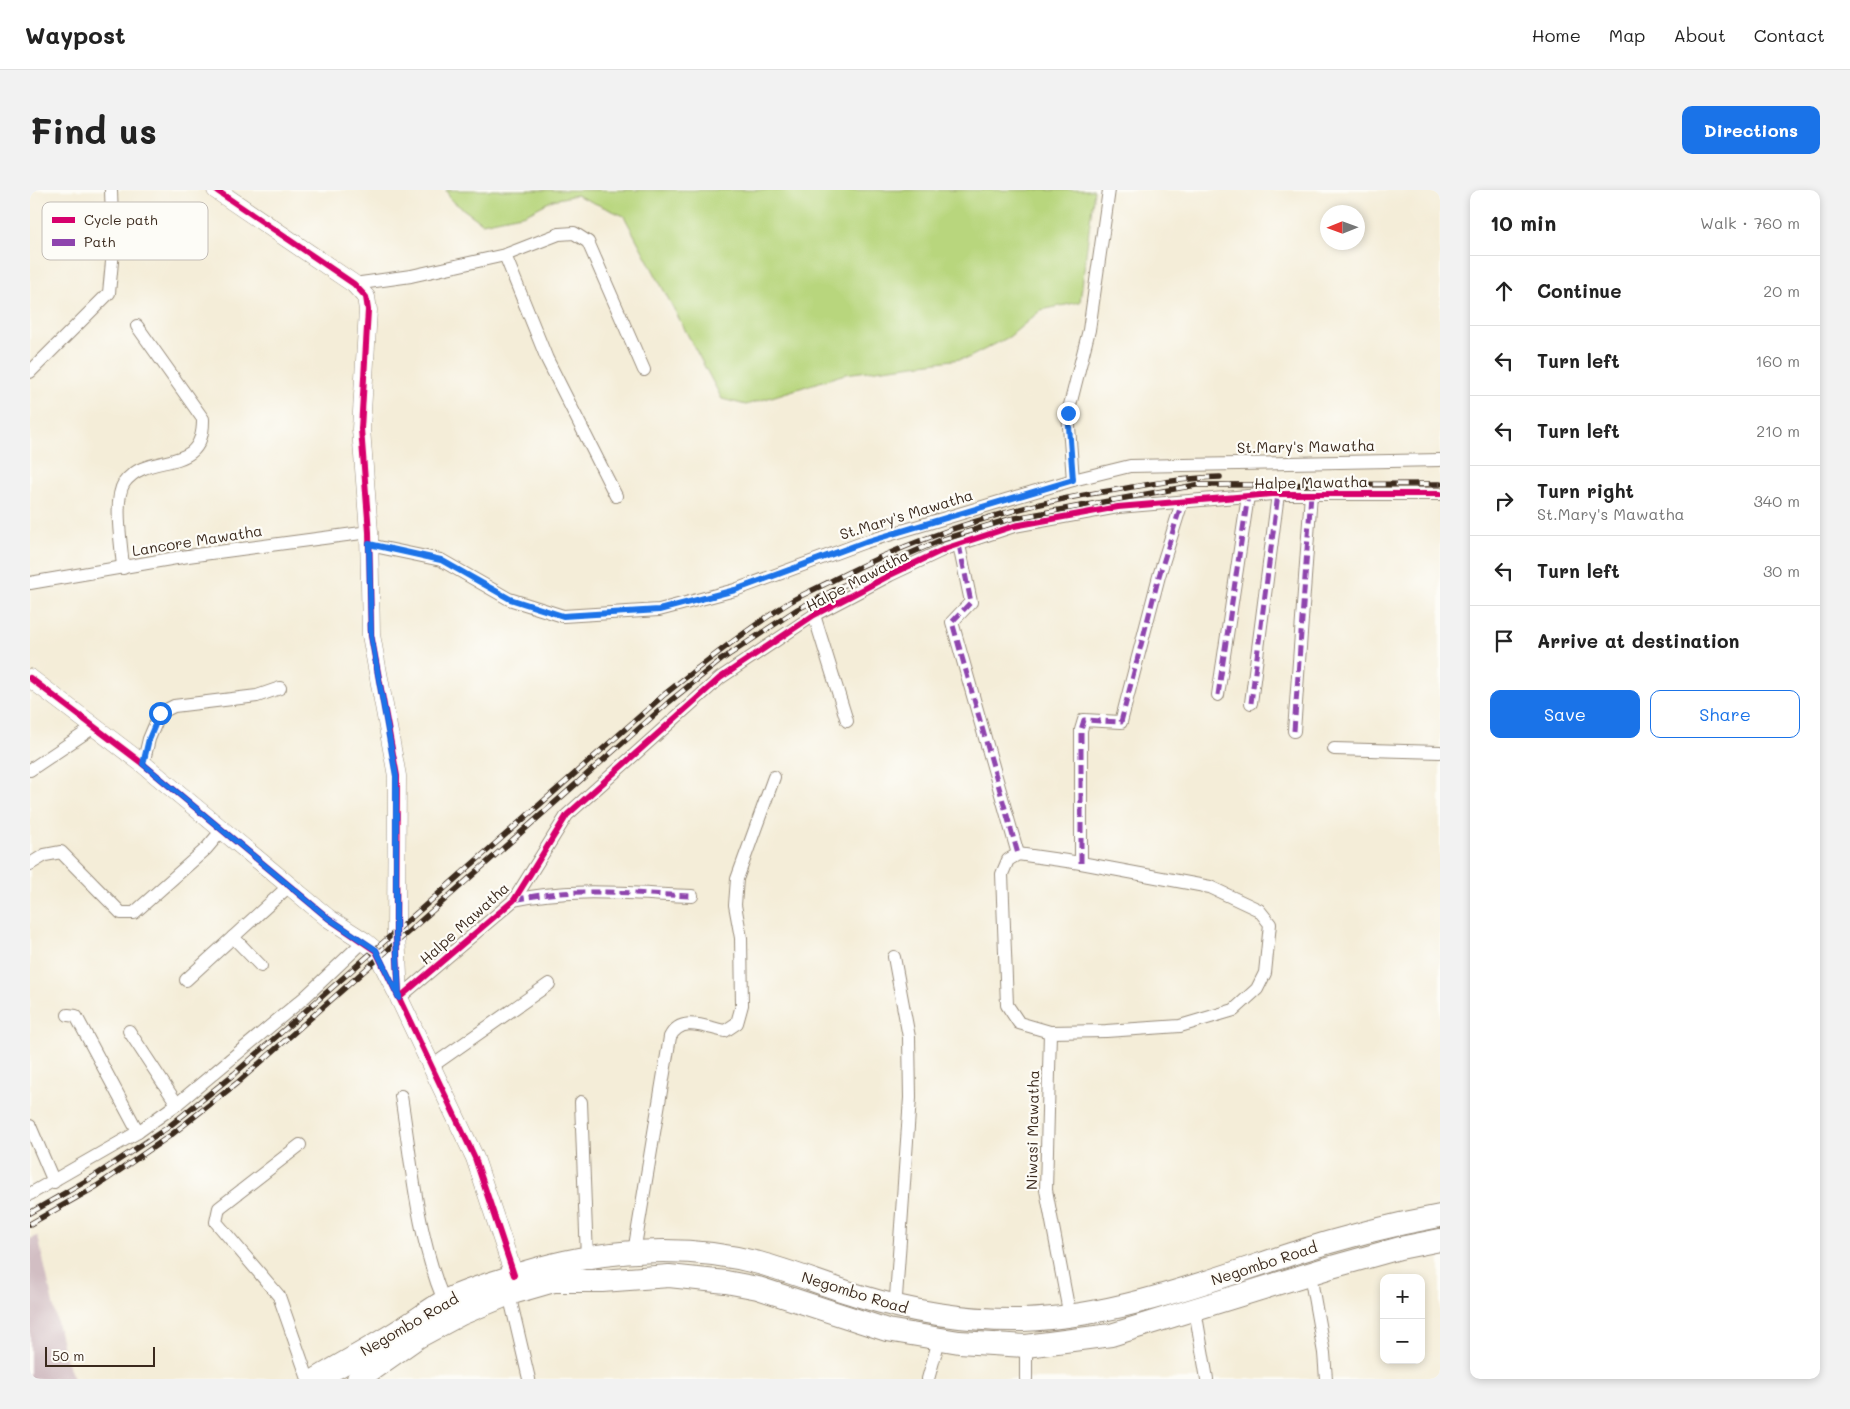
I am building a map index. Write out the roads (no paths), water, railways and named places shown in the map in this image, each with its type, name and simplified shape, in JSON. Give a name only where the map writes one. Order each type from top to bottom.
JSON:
[{"type":"highway","name":"Negombo Road","points":[[317,1379],[444,1301],[512,1285],[588,1258],[634,1252],[703,1252],[758,1263],[894,1306],[969,1318],[1021,1320],[1070,1317],[1213,1280],[1337,1240],[1400,1223],[1440,1216]]},
{"type":"highway","name":"Negombo Road","points":[[358,1379],[418,1337],[512,1285],[554,1281],[602,1282],[669,1276],[700,1279],[758,1288],[863,1324],[939,1340],[1026,1346],[1111,1335],[1400,1248],[1440,1240]]},
{"type":"street","points":[[216,190],[354,284],[366,298],[368,310],[361,429],[369,538],[371,635],[396,776],[396,933],[399,998]]},
{"type":"street","points":[[1073,480],[1068,413],[1090,330],[1109,190]]},
{"type":"street","points":[[354,284],[411,276],[505,255],[559,234],[574,233],[588,242],[644,370]]},
{"type":"street","points":[[505,255],[548,359],[616,496]]},
{"type":"street","points":[[30,372],[109,292],[112,260]]},
{"type":"street","points":[[123,568],[119,500],[124,484],[135,473],[195,452],[204,437],[203,419],[138,326]]},
{"type":"street","name":"St.Mary's Mawatha","points":[[369,538],[441,560],[510,599],[563,616],[659,610],[735,590],[865,542],[1073,480],[1130,466],[1440,460]]},
{"type":"street","points":[[1251,703],[1278,494]]},
{"type":"street","name":"Halpe Mawatha","points":[[399,998],[514,900],[567,815],[720,678],[814,615],[890,575],[959,545],[1014,526],[1118,507],[1278,494],[1440,494]]},
{"type":"street","points":[[1294,731],[1311,494]]},
{"type":"street","points":[[1218,695],[1248,496]]},
{"type":"street","points":[[1080,863],[1081,730],[1084,720],[1121,722],[1159,576],[1182,502]]},
{"type":"street","name":"Lancore Mawatha","points":[[30,584],[188,556],[369,538]]},
{"type":"street","points":[[959,545],[971,602],[952,622],[1018,854]]},
{"type":"street","points":[[814,615],[847,721]]},
{"type":"street","points":[[33,685],[143,764],[328,918],[376,950],[475,1158],[512,1285],[529,1379]]},
{"type":"street","points":[[143,764],[149,739],[160,713],[174,706],[256,696],[280,688]]},
{"type":"street","points":[[30,770],[94,727]]},
{"type":"street","points":[[1334,749],[1440,752]]},
{"type":"street","points":[[634,1252],[670,1037],[675,1028],[684,1024],[725,1031],[737,1023],[742,1005],[741,938],[735,905],[737,880],[774,777]]},
{"type":"street","points":[[30,864],[45,855],[61,852],[122,913],[134,913],[206,849],[222,830]]},
{"type":"street","points":[[1018,854],[1080,863],[1210,887],[1259,910],[1270,924],[1264,973],[1258,988],[1234,1010],[1180,1026],[1050,1032],[1019,1024],[1007,1005],[1002,874],[1008,860],[1018,854]]},
{"type":"street","points":[[186,980],[289,886]]},
{"type":"street","points":[[514,900],[536,895],[606,892],[692,896]]},
{"type":"street","points":[[233,937],[261,966]]},
{"type":"street","points":[[30,1194],[54,1182],[138,1132],[177,1104],[306,997],[364,941]]},
{"type":"street","points":[[894,957],[909,1036],[910,1090],[894,1306]]},
{"type":"street","points":[[432,1066],[549,984]]},
{"type":"street","points":[[68,1015],[76,1016],[138,1132]]},
{"type":"street","points":[[129,1031],[177,1104]]},
{"type":"street","name":"Niwasi Mawatha","points":[[1050,1032],[1046,1190],[1070,1317]]},
{"type":"street","points":[[401,1096],[421,1228],[433,1274],[444,1301]]},
{"type":"street","points":[[581,1102],[588,1258]]},
{"type":"street","points":[[30,1126],[54,1182]]},
{"type":"street","points":[[300,1145],[219,1208],[216,1222],[279,1296],[308,1379]]},
{"type":"street","points":[[1310,1274],[1324,1353],[1326,1379]]},
{"type":"street","points":[[1195,1310],[1208,1379]]},
{"type":"street","points":[[928,1379],[939,1340]]},
{"type":"street","points":[[1026,1346],[1026,1379]]},
{"type":"railway","points":[[30,1213],[93,1177],[167,1128],[234,1074],[665,694],[726,646],[790,602],[904,547],[973,522],[1043,503],[1079,496],[1181,480],[1220,477]]},
{"type":"railway","points":[[30,1224],[97,1186],[171,1135],[237,1083],[669,702],[721,660],[796,610],[879,567],[941,540],[1010,519],[1196,485],[1440,484]]}]
